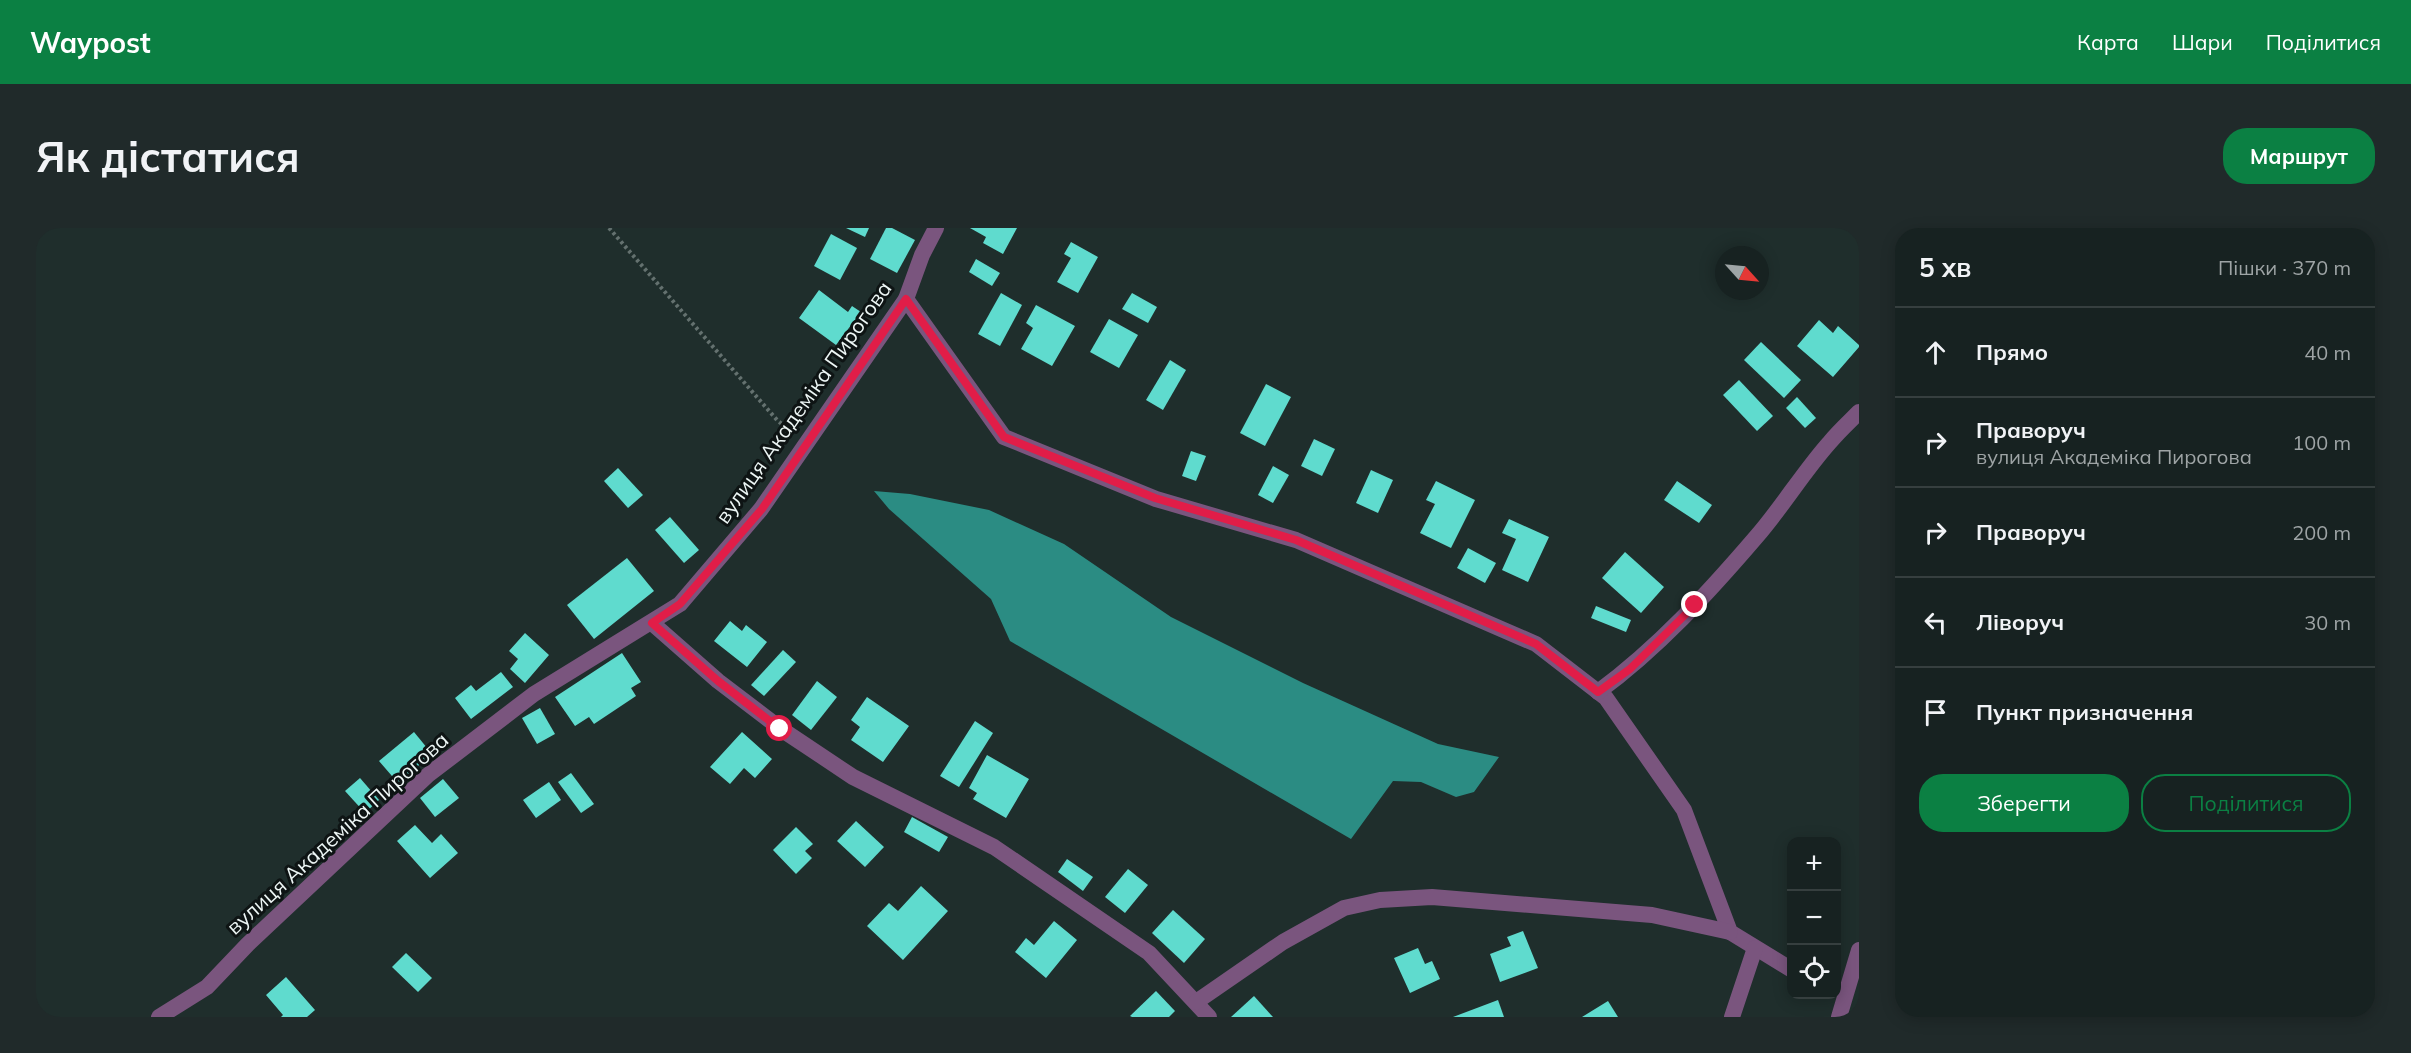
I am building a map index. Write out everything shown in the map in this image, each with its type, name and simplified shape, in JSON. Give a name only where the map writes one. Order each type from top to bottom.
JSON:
[{"type":"street","name":"вулиця Академіка Пирогова","points":[[159,1017],[207,987],[248,944],[428,775],[534,694],[680,604],[762,509],[906,299],[922,255],[936,228]]},
{"type":"street","points":[[906,299],[1004,437],[1155,498],[1307,545],[1536,644],[1606,698],[1684,810],[1730,932]]},
{"type":"street","points":[[1598,692],[1644,656],[1695,605],[1758,535],[1830,442],[1859,412]]},
{"type":"street","points":[[652,623],[718,681],[780,729],[853,777],[994,847],[1149,953],[1209,1017]]},
{"type":"street","points":[[1196,1002],[1283,942],[1344,908],[1380,900],[1432,897],[1652,915],[1730,932],[1787,968]]},
{"type":"street","points":[[1732,1017],[1755,948]]},
{"type":"street","points":[[1838,1004],[1859,950]]},
{"type":"path","points":[[609,228],[777,420],[806,444]]},
{"type":"water","points":[[874,491],[910,494],[989,510],[1064,544],[1171,617],[1303,683],[1438,744],[1499,757],[1474,792],[1456,797],[1421,782],[1393,781],[1351,839],[1010,641],[991,599],[889,509]]},
{"type":"building","points":[[846,228],[869,228],[865,237]]},
{"type":"building","points":[[886,228],[892,228],[915,240],[897,273],[870,259]]},
{"type":"building","points":[[970,228],[1017,228],[1003,254],[983,243],[986,237]]},
{"type":"building","points":[[831,234],[857,248],[840,280],[814,266]]},
{"type":"building","points":[[1071,242],[1098,257],[1078,293],[1057,282],[1071,258],[1064,254]]},
{"type":"building","points":[[976,259],[1000,273],[992,286],[969,272]]},
{"type":"building","points":[[819,290],[848,312],[852,306],[861,312],[836,345],[799,318]]},
{"type":"building","points":[[1001,293],[1022,305],[1000,346],[978,334]]},
{"type":"building","points":[[1132,293],[1157,307],[1148,323],[1122,309]]},
{"type":"building","points":[[1036,305],[1075,326],[1052,366],[1021,349],[1033,328],[1026,323]]},
{"type":"building","points":[[1109,319],[1138,335],[1119,368],[1090,352]]},
{"type":"building","points":[[1819,320],[1833,333],[1838,326],[1859,345],[1833,377],[1797,346]]},
{"type":"building","points":[[1761,342],[1801,380],[1784,398],[1744,360]]},
{"type":"building","points":[[1170,360],[1186,370],[1163,410],[1146,400]]},
{"type":"building","points":[[1739,380],[1773,416],[1757,431],[1723,395]]},
{"type":"building","points":[[1266,384],[1291,397],[1265,446],[1240,433]]},
{"type":"building","points":[[1797,397],[1816,418],[1805,428],[1786,408]]},
{"type":"building","points":[[1314,439],[1335,449],[1322,476],[1301,466]]},
{"type":"building","points":[[1191,451],[1206,456],[1196,481],[1182,476]]},
{"type":"building","points":[[1273,466],[1289,475],[1273,503],[1258,495]]},
{"type":"building","points":[[618,468],[643,495],[628,508],[604,481]]},
{"type":"building","points":[[1371,470],[1393,480],[1378,513],[1356,503]]},
{"type":"building","points":[[1436,481],[1475,500],[1451,548],[1420,533],[1435,504],[1426,500]]},
{"type":"building","points":[[1677,481],[1712,505],[1699,523],[1664,500]]},
{"type":"building","points":[[670,517],[699,550],[684,563],[655,530]]},
{"type":"building","points":[[1509,519],[1549,537],[1528,582],[1502,570],[1516,539],[1502,533]]},
{"type":"building","points":[[1468,548],[1496,563],[1485,583],[1457,568]]},
{"type":"building","points":[[1625,552],[1664,587],[1641,613],[1602,578]]},
{"type":"building","points":[[627,558],[654,591],[594,639],[567,605]]},
{"type":"building","points":[[1596,606],[1631,620],[1626,632],[1591,618]]},
{"type":"building","points":[[730,621],[742,631],[746,625],[767,642],[747,667],[714,641]]},
{"type":"building","points":[[525,633],[549,655],[525,683],[510,669],[518,659],[509,651]]},
{"type":"building","points":[[783,650],[796,662],[764,696],[751,685]]},
{"type":"building","points":[[622,653],[641,682],[631,688],[636,696],[594,724],[589,717],[575,726],[555,697]]},
{"type":"building","points":[[501,672],[513,687],[471,719],[455,698],[471,685],[476,691]]},
{"type":"building","points":[[817,681],[837,697],[811,730],[792,715]]},
{"type":"building","points":[[867,697],[909,726],[883,762],[851,740],[860,727],[851,720]]},
{"type":"building","points":[[540,708],[555,734],[537,744],[522,718]]},
{"type":"building","points":[[975,721],[993,733],[959,787],[940,776]]},
{"type":"building","points":[[414,732],[432,754],[398,783],[379,761]]},
{"type":"building","points":[[742,732],[772,759],[755,778],[744,768],[730,784],[710,767]]},
{"type":"building","points":[[987,755],[1029,779],[1006,818],[973,799],[977,793],[969,788]]},
{"type":"building","points":[[571,773],[594,804],[581,813],[558,782]]},
{"type":"building","points":[[360,778],[379,800],[365,813],[345,791]]},
{"type":"building","points":[[443,779],[459,798],[435,817],[420,798]]},
{"type":"building","points":[[549,782],[561,800],[536,818],[523,800]]},
{"type":"building","points":[[912,817],[948,837],[939,852],[904,832]]},
{"type":"building","points":[[856,821],[884,847],[865,867],[837,841]]},
{"type":"building","points":[[415,825],[432,843],[441,834],[458,853],[430,878],[397,841]]},
{"type":"building","points":[[796,827],[813,844],[805,851],[812,858],[796,874],[773,850]]},
{"type":"building","points":[[1067,859],[1093,877],[1083,891],[1058,872]]},
{"type":"building","points":[[1128,869],[1148,885],[1125,913],[1105,897]]},
{"type":"building","points":[[921,886],[948,911],[903,960],[867,926],[889,903],[898,911]]},
{"type":"building","points":[[1173,910],[1205,939],[1184,963],[1152,933]]},
{"type":"building","points":[[1054,921],[1077,940],[1046,978],[1015,952],[1026,938],[1034,945]]},
{"type":"building","points":[[1523,931],[1538,968],[1500,982],[1490,954],[1511,946],[1507,937]]},
{"type":"building","points":[[1418,948],[1425,964],[1432,961],[1440,979],[1410,993],[1394,958]]},
{"type":"building","points":[[406,953],[432,978],[418,992],[392,967]]},
{"type":"building","points":[[286,977],[315,1010],[307,1017],[281,1017],[283,1015],[266,995]]},
{"type":"building","points":[[1156,991],[1175,1011],[1169,1017],[1130,1016]]},
{"type":"building","points":[[1254,996],[1273,1017],[1231,1017]]},
{"type":"building","points":[[1498,1000],[1504,1017],[1453,1017]]},
{"type":"building","points":[[1608,1001],[1618,1017],[1582,1017]]},
{"type":"route","points":[[780,729],[718,681],[652,623],[680,604],[762,509],[906,299],[1004,437],[1155,498],[1296,540],[1536,644],[1598,692],[1630,669],[1695,605]]}]
